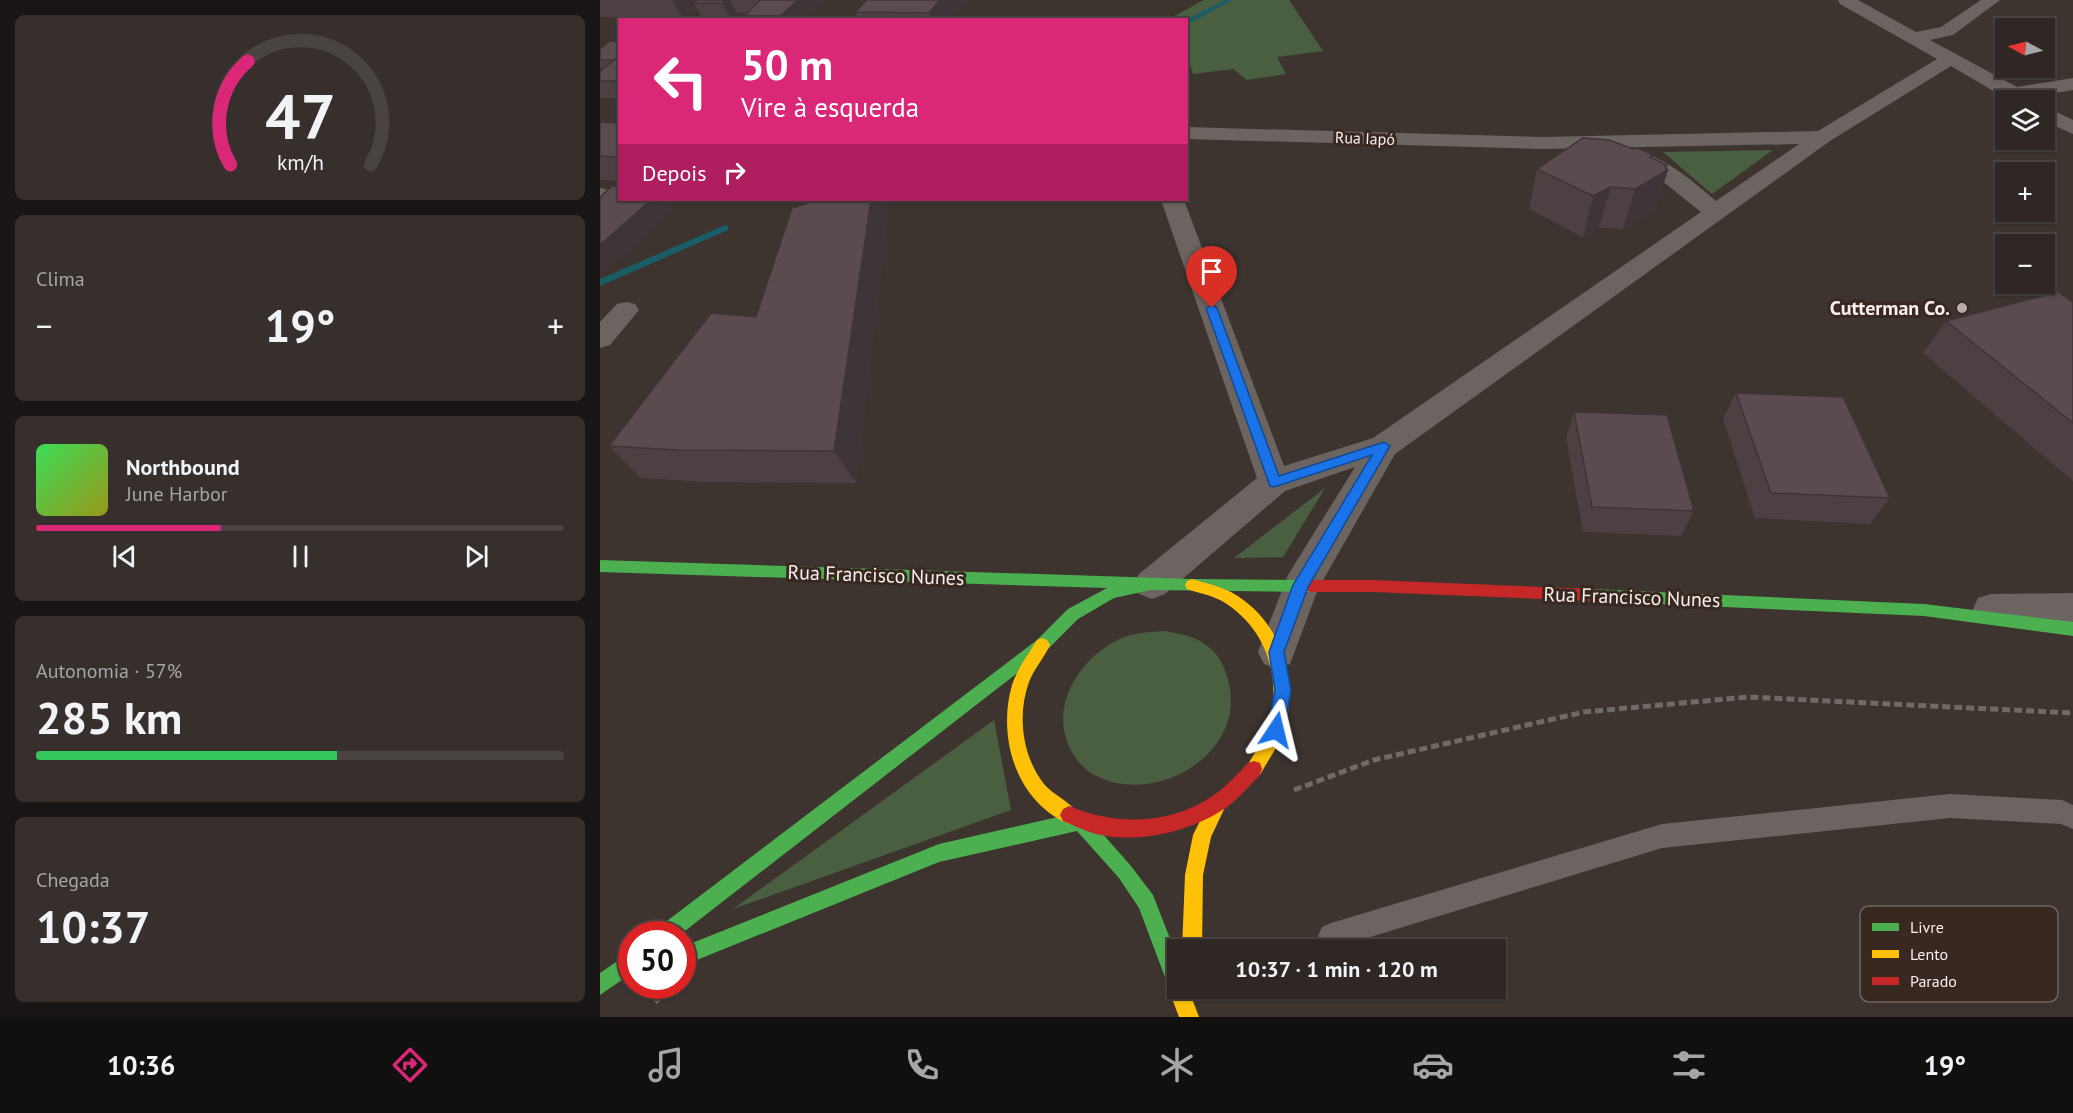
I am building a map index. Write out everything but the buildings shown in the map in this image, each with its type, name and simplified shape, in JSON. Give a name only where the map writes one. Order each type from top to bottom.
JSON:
[{"type":"main road","name":"Rua Francisco Nunes","points":[[600,566],[1152,584],[1373,586],[1924,610]]},
{"type":"main road","points":[[683,921],[1042,645],[1073,614],[1111,593],[1152,584]]},
{"type":"main road","points":[[1042,645],[1020,685],[1013,728],[1023,770],[1051,805],[1080,821],[1125,830],[1173,824],[1218,802],[1254,769],[1276,730],[1283,690],[1277,652],[1257,620],[1228,597],[1191,585]]},
{"type":"main road","points":[[1924,610],[2073,629]]},
{"type":"main road","points":[[1192,939],[1194,875],[1202,834],[1218,802]]},
{"type":"main road","points":[[696,951],[939,853],[1080,821]]},
{"type":"main road","points":[[1080,821],[1125,872],[1146,902],[1167,958]]},
{"type":"main road","points":[[600,985],[618,972]]},
{"type":"main road","points":[[600,991],[618,984]]},
{"type":"main road","points":[[1183,999],[1191,1017]]},
{"type":"main road","points":[[1191,1017],[1192,999]]},
{"type":"street","points":[[1846,0],[2005,90]]},
{"type":"street","points":[[1912,38],[1947,31],[1992,0]]},
{"type":"street","points":[[1152,584],[1274,482],[1384,446],[1823,137],[1950,59]]},
{"type":"street","points":[[2048,90],[2073,84]]},
{"type":"street","points":[[2055,118],[2073,128]]},
{"type":"street","name":"Rua Iapó","points":[[1188,133],[1544,143],[1823,137]]},
{"type":"street","name":"Rua Iapó","points":[[1544,143],[1638,159],[1667,170],[1716,213]]},
{"type":"street","points":[[1172,201],[1274,482]]},
{"type":"street","points":[[600,339],[626,310]]},
{"type":"street","points":[[1277,652],[1301,585],[1384,446]]},
{"type":"street","name":"Rua Francisco Nunes","points":[[1924,610],[2073,608]]},
{"type":"lane","points":[[1331,936],[1662,836],[1950,806],[2062,813],[2073,817]]},
{"type":"path","points":[[1291,791],[1374,760],[1596,711],[1748,697],[2073,713]]},
{"type":"green space","points":[[1204,0],[1289,0],[1323,51],[1277,57],[1286,74],[1247,80],[1233,69],[1193,74],[1188,56],[1188,18],[1171,18]]},
{"type":"green space","points":[[1773,150],[1712,194],[1663,152]]},
{"type":"green space","points":[[1325,488],[1283,557],[1234,558]]},
{"type":"green space","points":[[1165,631],[1201,642],[1220,659],[1228,680],[1231,707],[1224,731],[1210,752],[1190,768],[1167,779],[1141,784],[1115,783],[1091,773],[1073,755],[1067,741],[1063,712],[1072,685],[1089,661],[1112,643],[1131,635]]},
{"type":"green space","points":[[994,720],[1011,810],[733,909]]},
{"type":"waterway","points":[[1188,22],[1230,0]]},
{"type":"waterway","points":[[600,283],[725,228]]},
{"type":"traffic: fast","points":[[600,566],[1191,585],[1311,586]]},
{"type":"traffic: fast","points":[[683,921],[1042,645],[1073,614],[1111,593],[1147,585]]},
{"type":"traffic: fast","points":[[1591,595],[1924,610],[2073,629]]},
{"type":"traffic: fast","points":[[696,951],[939,853],[1080,821],[1125,872],[1146,902],[1167,957]]},
{"type":"traffic: fast","points":[[600,985],[618,972]]},
{"type":"traffic: slow","points":[[1192,585],[1223,595],[1244,608],[1268,636],[1276,654],[1282,691],[1280,710],[1274,734],[1254,769]]},
{"type":"traffic: slow","points":[[1042,645],[1020,686],[1016,705],[1016,743],[1028,776],[1039,791],[1052,804],[1069,815]]},
{"type":"traffic: slow","points":[[1192,939],[1194,875],[1202,835],[1218,803]]},
{"type":"traffic: slow","points":[[1182,999],[1189,1017]]},
{"type":"traffic: jam","points":[[1311,586],[1373,586],[1591,595]]},
{"type":"traffic: jam","points":[[1069,815],[1087,823],[1105,827],[1124,829],[1162,825],[1199,813],[1221,801],[1254,769]]},
{"type":"place","name":"Cutterman Co.","points":[[1962,308]]},
{"type":"route","points":[[1212,308],[1274,482],[1384,446],[1301,585],[1277,652],[1283,690],[1276,730]]}]
